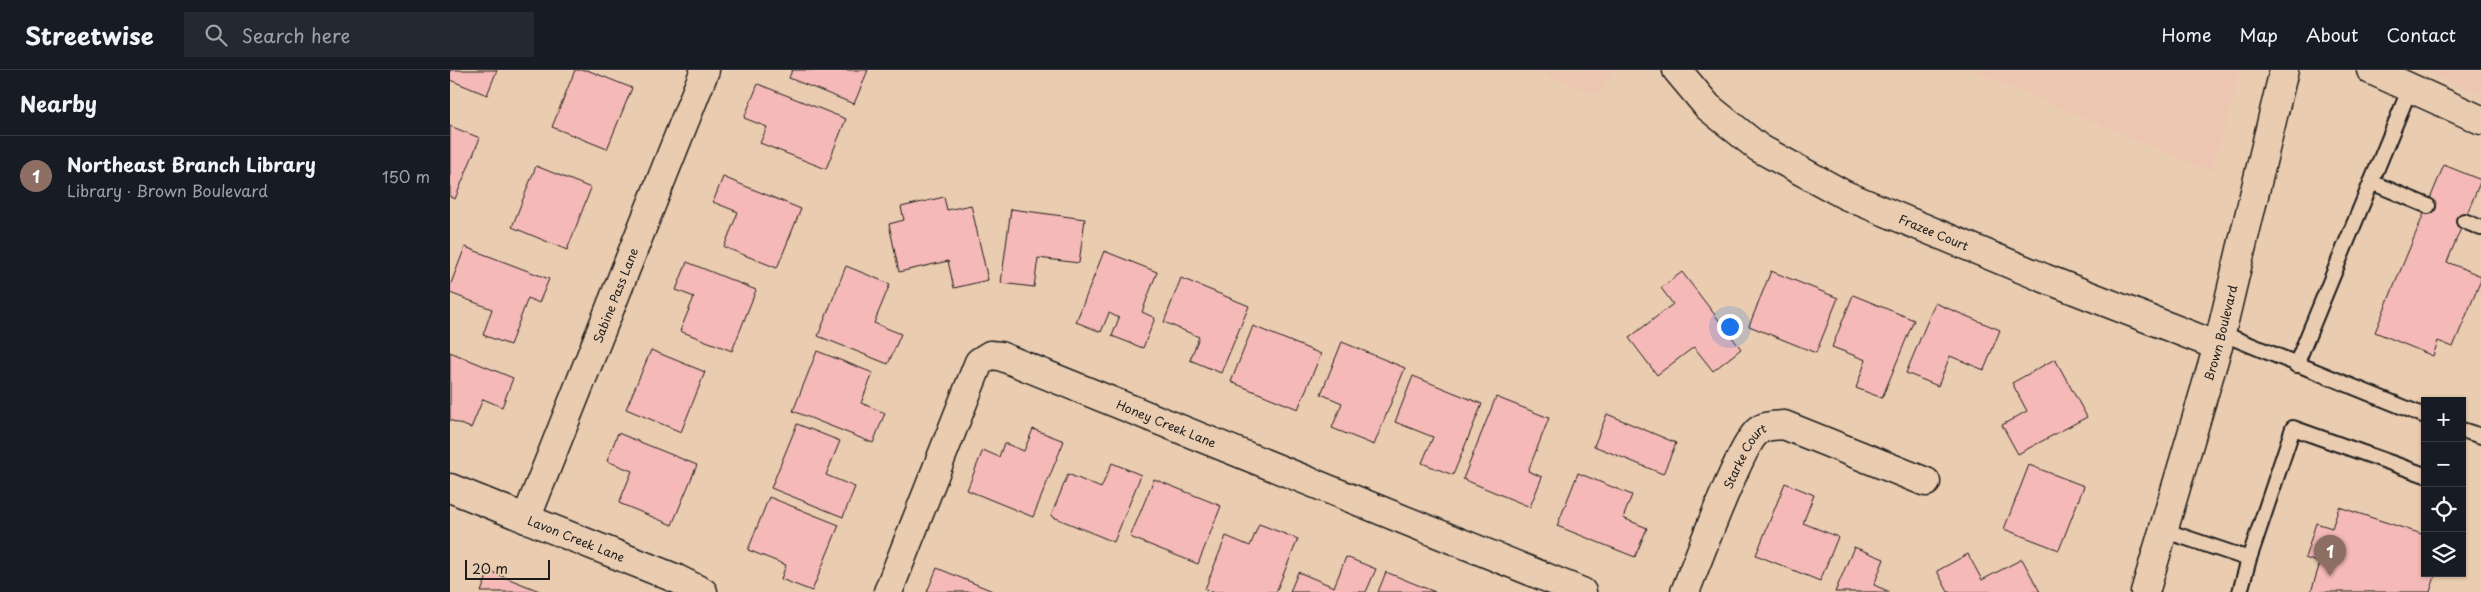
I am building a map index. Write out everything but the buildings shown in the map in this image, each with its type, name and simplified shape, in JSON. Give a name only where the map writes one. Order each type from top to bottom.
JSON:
[{"type":"street","name":"Sabine Pass Lane","points":[[526,518],[705,70]]},
{"type":"street","name":"Frazee Court","points":[[1676,70],[1708,107],[1759,148],[1845,195],[2044,278],[2220,340]]},
{"type":"street","name":"Brown Boulevard","points":[[2145,592],[2220,340],[2284,70]]},
{"type":"street","points":[[2389,76],[2481,120]]},
{"type":"street","name":"Honey Creek Lane","points":[[888,592],[979,362],[990,355],[1000,356],[1582,592]]},
{"type":"street","name":"Starke Court","points":[[1685,592],[1742,455],[1757,431],[1770,426],[1784,425],[1926,482]]},
{"type":"street","name":"Lavon Creek Lane","points":[[450,488],[677,579],[703,592]]},
{"type":"lane","points":[[2296,365],[2370,182],[2389,76]]},
{"type":"lane","points":[[2370,182],[2428,206]]},
{"type":"lane","points":[[2464,221],[2481,228]]},
{"type":"lane","points":[[2220,340],[2296,365],[2421,414]]},
{"type":"lane","points":[[2240,592],[2293,428],[2421,474]]},
{"type":"lane","points":[[2466,431],[2481,436]]},
{"type":"lane","points":[[2163,530],[2249,560]]},
{"type":"shaded area","points":[[1535,70],[1612,70],[1599,96]]},
{"type":"shaded area","points":[[1971,70],[2240,70],[2212,172]]},
{"type":"shaded area","points":[[2424,70],[2481,70],[2481,95]]},
{"type":"place","name":"Northeast Branch Library","points":[[2330,576]]}]
